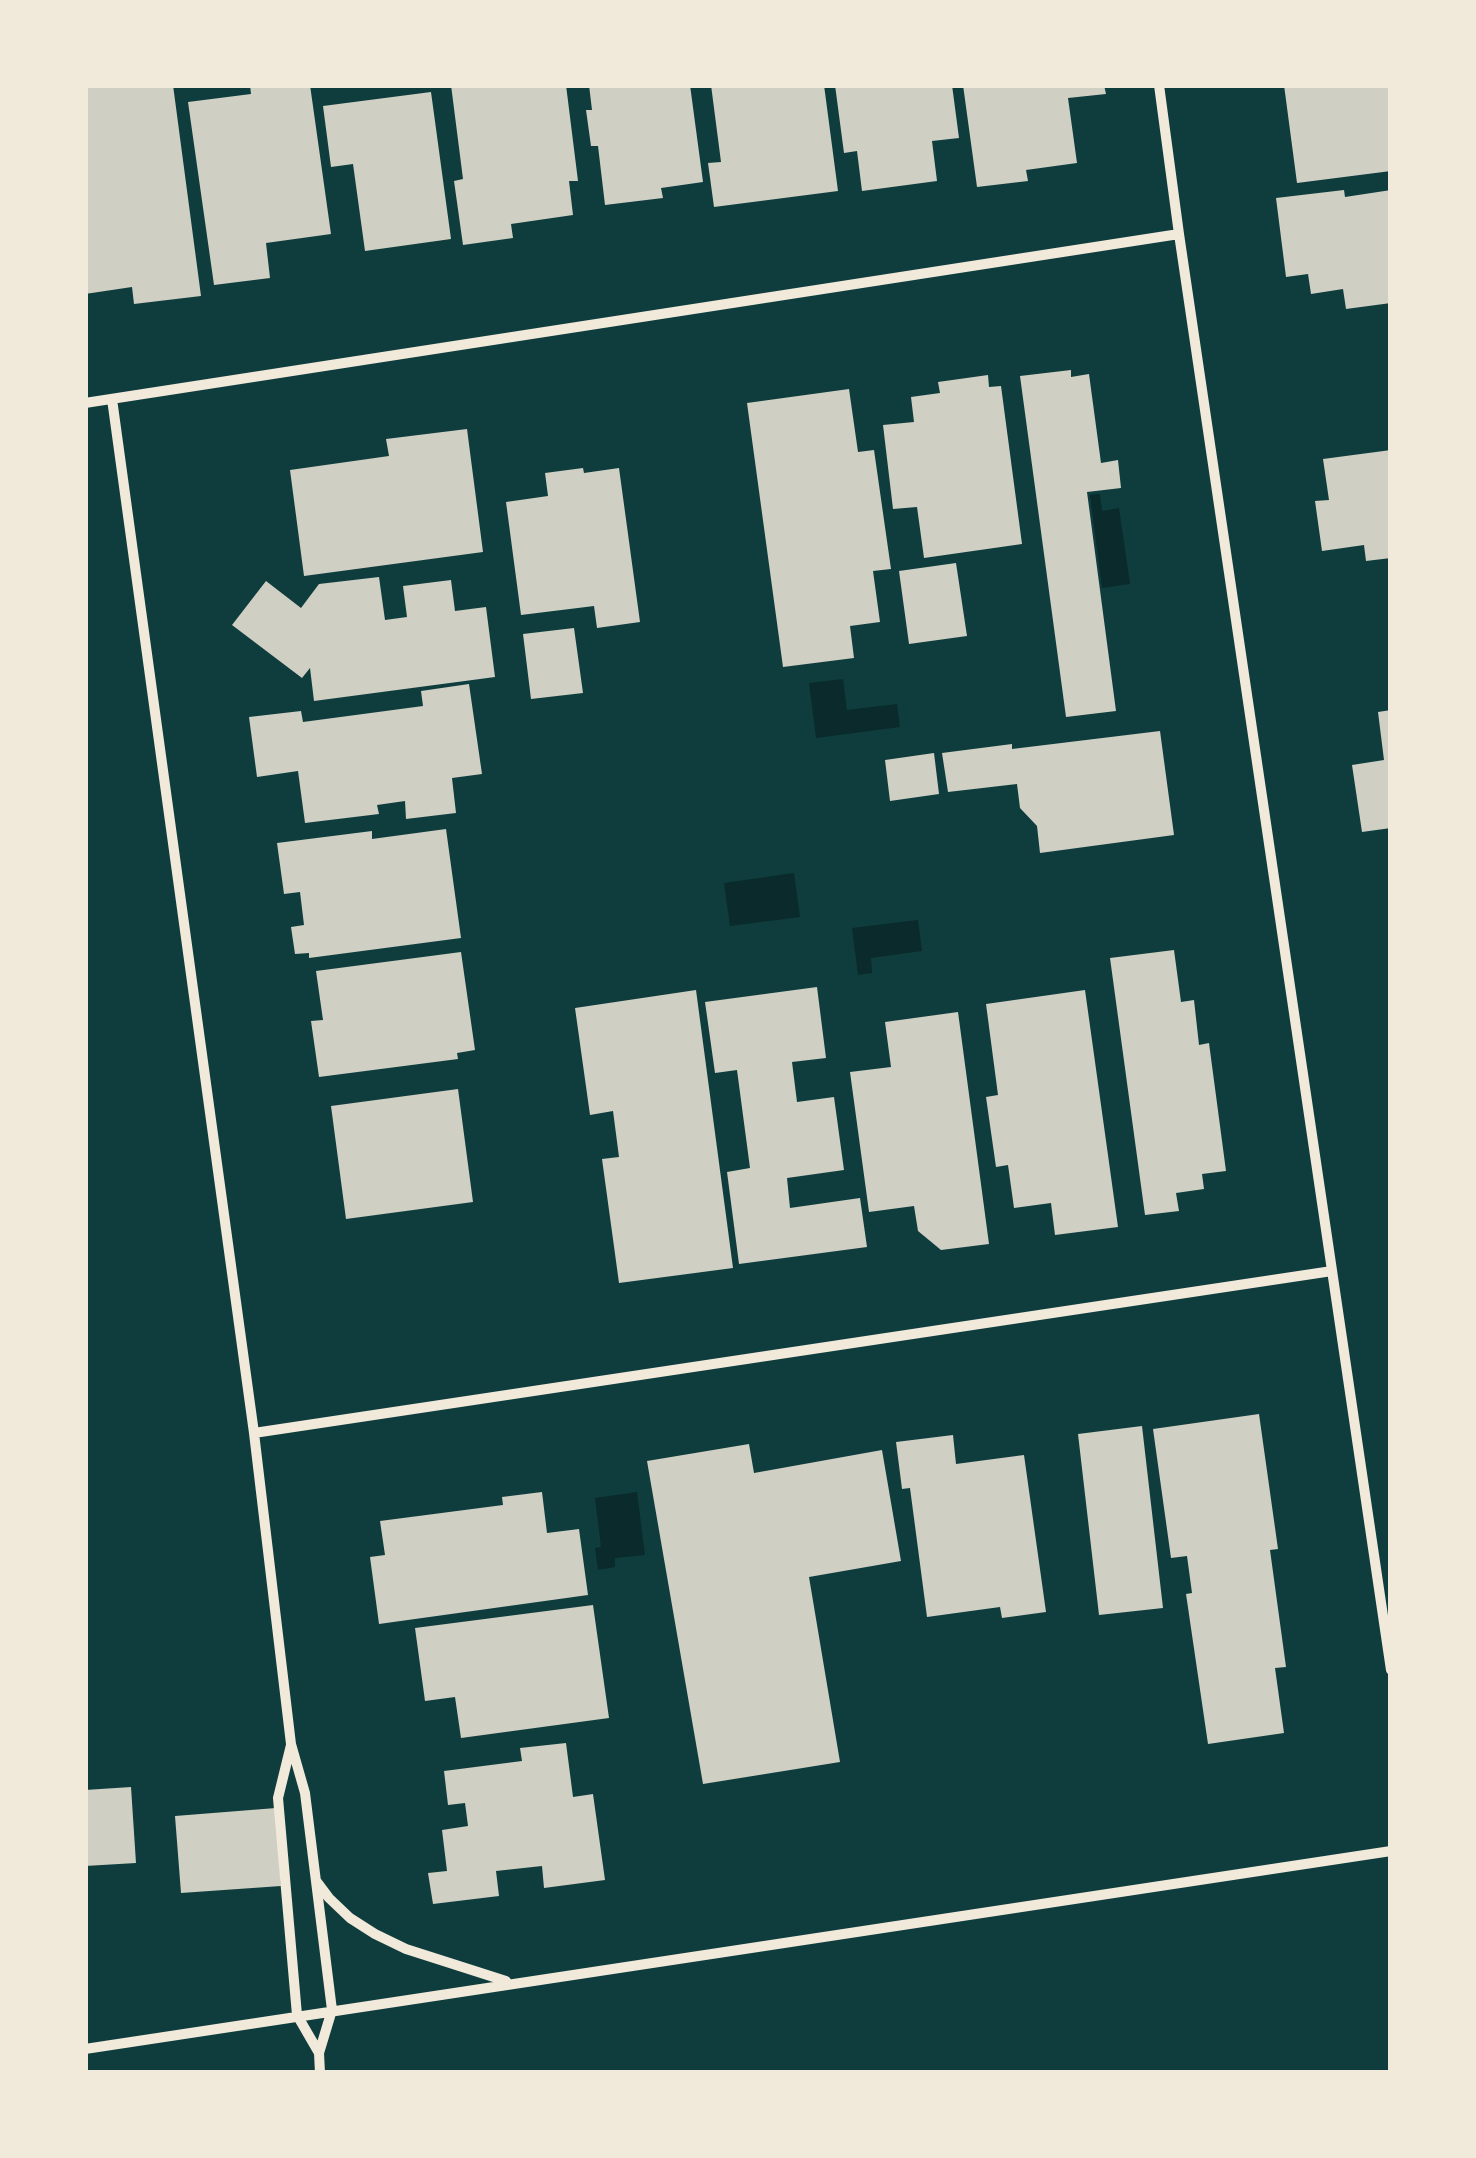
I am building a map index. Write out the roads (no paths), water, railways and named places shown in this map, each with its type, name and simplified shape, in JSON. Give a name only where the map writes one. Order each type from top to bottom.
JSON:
[{"type":"street","points":[[1159,85],[1391,1670]]},
{"type":"street","points":[[85,403],[1179,234]]},
{"type":"street","points":[[112,399],[254,1433],[291,1744],[305,1793],[316,1881],[332,2010],[319,2053],[320,2073]]},
{"type":"street","points":[[254,1433],[1332,1271]]},
{"type":"street","points":[[291,1744],[278,1798],[298,2015],[319,2053]]},
{"type":"street","points":[[85,2048],[1391,1851]]},
{"type":"street","points":[[316,1881],[350,1918],[375,1934],[406,1949],[512,1983]]},
{"type":"water","points":[[1100,494],[1102,511],[1119,508],[1130,584],[1102,588],[1090,495]]},
{"type":"water","points":[[843,679],[847,710],[897,704],[900,727],[816,738],[809,683]]},
{"type":"water","points":[[794,873],[800,917],[730,926],[724,883]]},
{"type":"water","points":[[918,920],[922,951],[871,958],[872,973],[858,975],[852,928]]},
{"type":"water","points":[[637,1492],[645,1555],[615,1558],[615,1567],[598,1570],[595,1548],[601,1547],[595,1498]]}]
